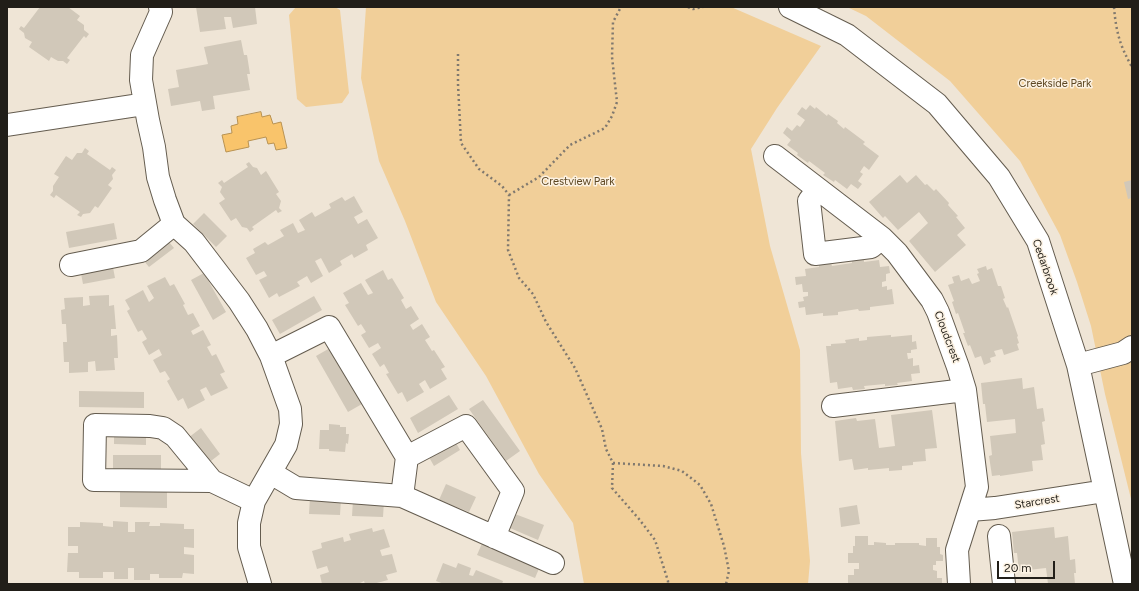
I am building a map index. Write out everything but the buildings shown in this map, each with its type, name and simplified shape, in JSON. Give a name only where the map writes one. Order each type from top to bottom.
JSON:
[{"type":"street","points":[[160,7],[161,12],[142,55],[141,80],[154,147],[158,177],[174,224],[194,242],[239,300],[257,328],[270,356],[290,409],[291,424],[286,445],[254,501],[249,523],[249,547],[260,584]]},
{"type":"street","name":"Cedarbrook","points":[[790,7],[847,35],[937,104],[999,177],[1038,241],[1078,365],[1125,584]]},
{"type":"street","points":[[7,125],[145,104]]},
{"type":"street","name":"Cloudcrest","points":[[775,156],[882,238],[897,253],[932,300],[938,312],[965,390],[977,487],[957,550],[960,584]]},
{"type":"street","points":[[818,189],[808,201],[815,254],[871,247],[882,238]]},
{"type":"street","points":[[71,266],[141,251],[174,224]]},
{"type":"street","points":[[270,356],[329,327],[407,457],[402,496]]},
{"type":"street","points":[[1078,365],[1123,353],[1132,347]]},
{"type":"street","points":[[833,406],[965,390]]},
{"type":"street","points":[[212,481],[175,436],[163,428],[150,426],[95,425],[94,480],[212,481],[254,501]]},
{"type":"street","points":[[407,457],[466,426],[513,491],[494,537]]},
{"type":"street","points":[[271,473],[296,488],[402,496],[553,563]]},
{"type":"street","name":"Starcrest","points":[[970,510],[996,508],[1105,491]]},
{"type":"street","points":[[999,536],[1004,584]]},
{"type":"path","points":[[509,195],[539,177],[570,145],[605,128],[612,116],[617,102],[612,57],[613,22],[621,7]]},
{"type":"path","points":[[688,7],[693,9],[703,7]]},
{"type":"path","points":[[1114,7],[1119,41],[1132,67]]},
{"type":"path","points":[[458,54],[461,143],[479,169],[502,186],[509,195],[508,250],[519,278],[532,294],[546,322],[575,368],[602,429],[606,449],[613,463],[612,488],[655,540],[668,584]]},
{"type":"path","points":[[613,463],[664,466],[682,471],[700,485],[711,504],[724,546],[729,571],[726,584]]},
{"type":"green space","points":[[296,7],[335,7],[340,10],[349,93],[342,103],[306,107],[297,99],[289,15]]},
{"type":"green space","name":"Crestview Park","points":[[366,7],[731,7],[821,46],[777,108],[751,149],[770,246],[800,350],[801,453],[810,561],[808,584],[584,584],[573,523],[539,474],[486,376],[436,302],[405,221],[379,161],[361,78]]},
{"type":"green space","name":"Creekside Park","points":[[847,7],[1132,7],[1132,503],[1105,394],[1091,326],[1077,282],[1060,235],[1020,161],[950,81],[866,16]]},
{"type":"shaded area","points":[[261,112],[262,117],[270,115],[273,124],[281,122],[287,148],[276,150],[274,143],[268,144],[266,137],[248,141],[249,147],[226,152],[222,135],[232,133],[231,126],[238,124],[237,117]]}]
